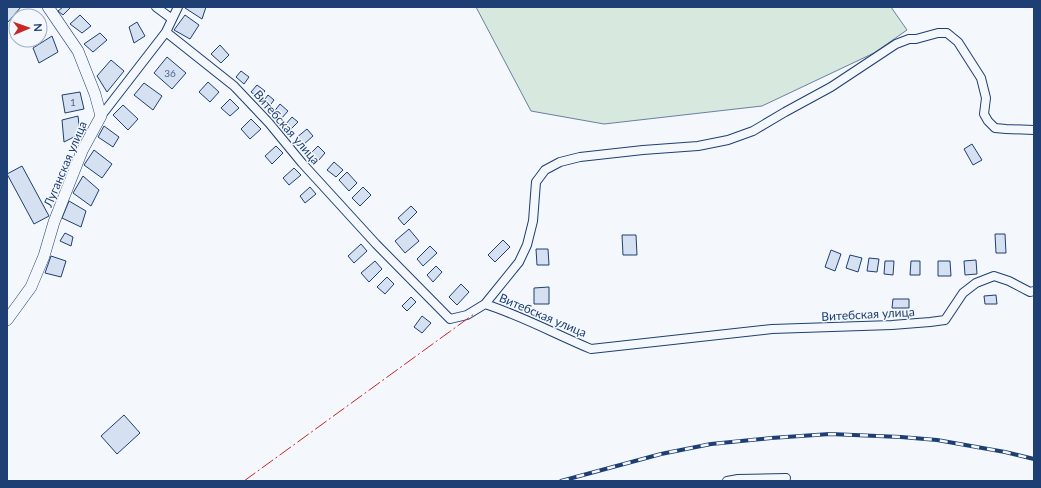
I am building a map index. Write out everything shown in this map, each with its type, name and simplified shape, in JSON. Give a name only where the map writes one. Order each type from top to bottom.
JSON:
[{"type":"street","points":[[48,7],[78,51],[95,94],[100,116]]},
{"type":"street","points":[[156,7],[172,19]]},
{"type":"street","name":"Луганская улица","points":[[7,320],[31,287],[44,256],[54,222],[82,151],[100,116],[166,32],[178,7]]},
{"type":"street","name":"Витебская улица","points":[[166,32],[234,86],[269,123],[302,164],[376,244],[450,319],[466,315],[485,304],[507,311],[591,349],[772,329],[885,325],[945,320],[963,293],[976,283],[994,276],[1009,281],[1030,292],[1034,291]]},
{"type":"street","points":[[485,304],[519,262],[528,246],[533,221],[536,182],[545,170],[560,162],[580,157],[698,146],[728,140],[753,131],[831,87],[896,44],[908,39],[916,39],[938,33],[947,33],[958,42],[981,78],[986,98],[984,114],[988,121],[995,128],[1034,130]]},
{"type":"street","points":[[727,481],[738,479],[786,478]]},
{"type":"shaded area","points":[[476,7],[891,7],[907,30],[874,53],[762,106],[604,124],[531,111]]},
{"type":"building","points":[[7,7],[21,7],[8,8],[8,22]]},
{"type":"building","points":[[63,7],[71,7],[63,15],[58,11]]},
{"type":"building","points":[[206,7],[202,19],[185,8]]},
{"type":"building","points":[[80,15],[91,26],[82,33],[70,24]]},
{"type":"building","points":[[185,15],[199,25],[190,39],[174,30]]},
{"type":"building","points":[[137,22],[145,36],[134,43],[129,27]]},
{"type":"building","points":[[100,33],[107,40],[93,52],[84,44]]},
{"type":"building","points":[[52,36],[58,52],[39,63],[33,48],[48,48],[48,39]]},
{"type":"building","points":[[220,45],[229,55],[221,63],[211,54]]},
{"type":"building","points":[[167,57],[186,73],[172,89],[154,73]]},
{"type":"building","points":[[111,60],[124,71],[107,92],[97,76]]},
{"type":"building","points":[[241,71],[249,77],[244,84],[236,77]]},
{"type":"building","points":[[208,82],[219,92],[210,102],[199,92]]},
{"type":"building","points":[[144,83],[162,96],[153,110],[134,95]]},
{"type":"building","points":[[257,85],[265,91],[259,98],[251,92]]},
{"type":"building","points":[[80,92],[84,109],[65,113],[62,95]]},
{"type":"building","points":[[268,95],[274,100],[268,108],[262,103]]},
{"type":"building","points":[[230,99],[239,108],[230,116],[221,108]]},
{"type":"building","points":[[280,104],[288,111],[281,119],[273,113]]},
{"type":"building","points":[[123,105],[138,119],[128,130],[113,115]]},
{"type":"building","points":[[78,116],[80,134],[64,142],[62,120]]},
{"type":"building","points":[[292,117],[298,122],[290,130],[285,125]]},
{"type":"building","points":[[251,119],[261,129],[250,139],[241,129]]},
{"type":"building","points":[[104,126],[119,137],[113,147],[98,137]]},
{"type":"building","points":[[307,129],[313,136],[303,145],[296,138]]},
{"type":"building","points":[[972,144],[982,160],[973,165],[964,149]]},
{"type":"building","points":[[276,146],[283,153],[272,164],[265,156]]},
{"type":"building","points":[[318,146],[325,153],[318,161],[310,154]]},
{"type":"building","points":[[94,150],[112,164],[102,178],[84,165]]},
{"type":"building","points":[[334,162],[343,170],[336,177],[327,170]]},
{"type":"building","points":[[22,166],[49,216],[34,224],[7,174]]},
{"type":"building","points":[[294,168],[301,175],[289,185],[283,178]]},
{"type":"building","points":[[347,172],[357,183],[349,191],[339,180]]},
{"type":"building","points":[[83,176],[99,190],[91,206],[73,193]]},
{"type":"building","points":[[310,187],[316,194],[305,203],[300,196]]},
{"type":"building","points":[[363,187],[371,195],[360,206],[352,198]]},
{"type":"building","points":[[69,201],[86,211],[81,227],[62,218]]},
{"type":"building","points":[[411,206],[417,212],[404,225],[398,218]]},
{"type":"building","points":[[409,229],[419,241],[405,253],[395,241]]},
{"type":"building","points":[[65,233],[73,237],[71,246],[60,241]]},
{"type":"building","points":[[995,234],[1005,234],[1006,253],[996,253]]},
{"type":"building","points":[[622,235],[636,235],[637,255],[623,255]]},
{"type":"building","points":[[503,240],[510,247],[495,262],[488,255]]},
{"type":"building","points":[[361,244],[367,251],[354,263],[348,256]]},
{"type":"building","points":[[430,246],[437,253],[423,266],[417,259]]},
{"type":"building","points":[[536,249],[548,249],[549,265],[537,265]]},
{"type":"building","points":[[831,250],[841,254],[835,271],[825,267]]},
{"type":"building","points":[[850,255],[862,258],[858,272],[846,268]]},
{"type":"building","points":[[51,256],[66,261],[61,277],[45,273]]},
{"type":"building","points":[[869,258],[879,259],[877,272],[867,271]]},
{"type":"building","points":[[976,260],[977,274],[965,275],[964,261]]},
{"type":"building","points":[[375,261],[382,269],[369,282],[361,273]]},
{"type":"building","points":[[885,261],[894,261],[893,275],[884,274]]},
{"type":"building","points":[[911,261],[920,261],[920,275],[910,275]]},
{"type":"building","points":[[938,261],[950,261],[951,276],[938,276]]},
{"type":"building","points":[[436,266],[442,272],[433,282],[427,275]]},
{"type":"building","points":[[387,277],[394,284],[385,294],[377,287]]},
{"type":"building","points":[[461,284],[469,292],[457,305],[449,297]]},
{"type":"building","points":[[549,287],[549,304],[534,304],[534,288]]},
{"type":"building","points":[[996,295],[997,304],[985,304],[984,296]]},
{"type":"building","points":[[411,297],[416,302],[407,311],[402,306]]},
{"type":"building","points":[[893,299],[909,299],[909,308],[892,308]]},
{"type":"building","points":[[422,316],[431,323],[422,333],[414,327]]},
{"type":"building","points":[[124,415],[140,433],[117,454],[101,436]]},
{"type":"railway","points":[[561,481],[661,454],[711,444],[830,434],[937,440],[1005,452],[1034,459]]},
{"type":"power","points":[[244,481],[474,314]]}]
